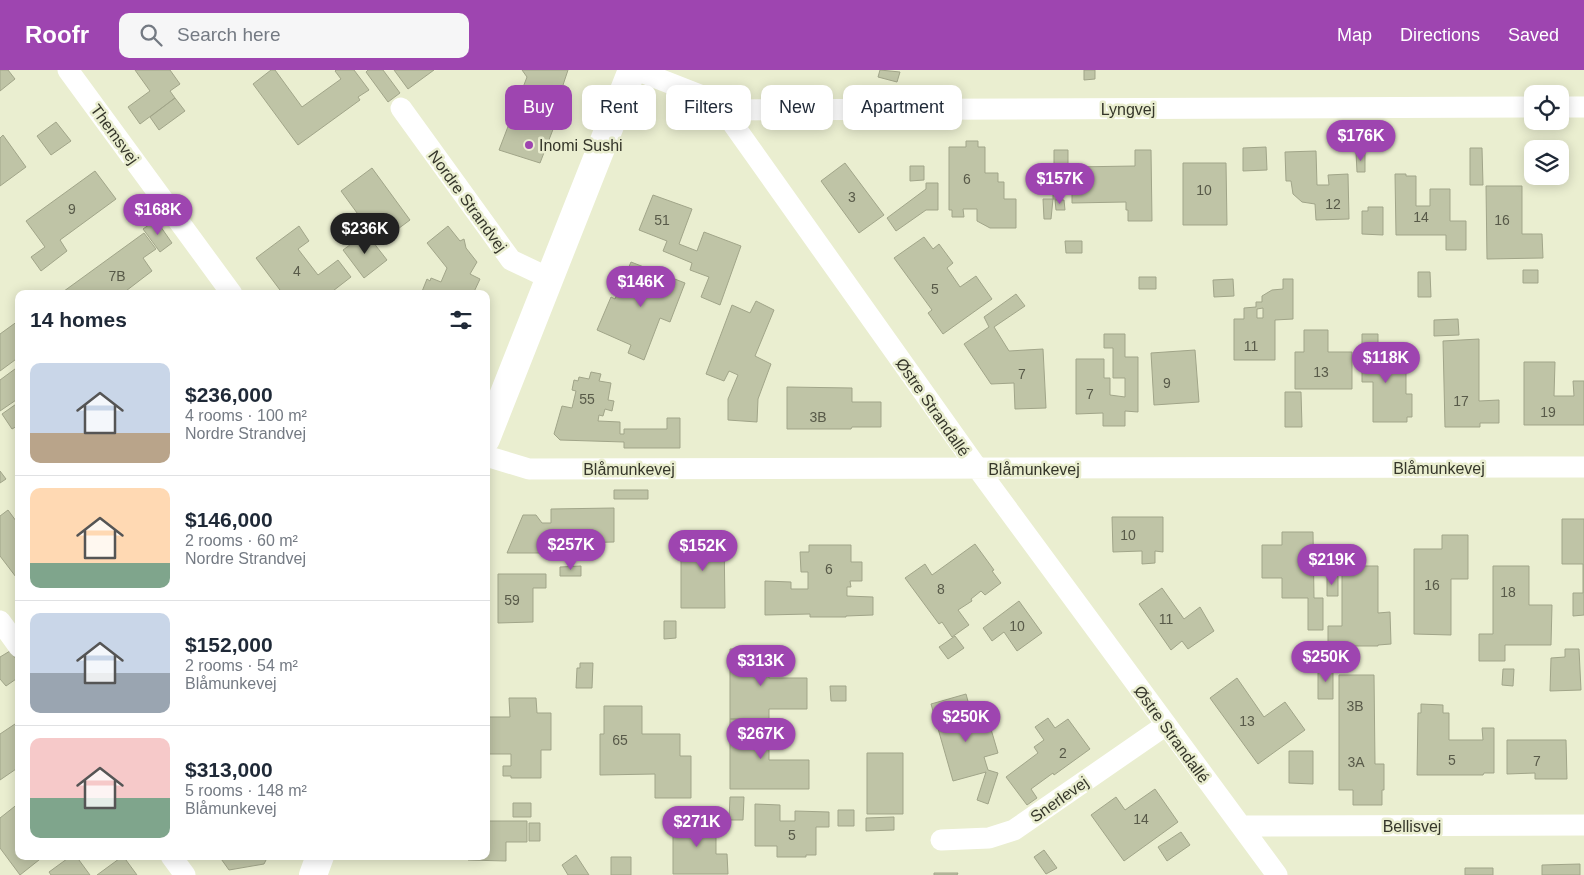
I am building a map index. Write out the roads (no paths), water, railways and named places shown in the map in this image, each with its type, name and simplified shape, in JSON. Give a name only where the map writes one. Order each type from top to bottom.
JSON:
[{"type":"street","name":"Themsvej","points":[[68,70],[229,290]]},
{"type":"street","name":"Østre Strandallé","points":[[634,70],[674,85]]},
{"type":"street","points":[[490,429],[634,70]]},
{"type":"street","name":"Lyngvej","points":[[751,110],[1524,107]]},
{"type":"street","points":[[1569,107],[1584,107]]},
{"type":"street","name":"Nordre Strandvej","points":[[401,108],[511,260],[549,278]]},
{"type":"street","name":"Østre Strandallé","points":[[737,130],[978,469],[1277,875]]},
{"type":"street","name":"Blåmunkevej","points":[[490,457],[529,469],[1584,467]]},
{"type":"street","points":[[0,621],[15,642]]},
{"type":"street","name":"Snerlevej","points":[[941,840],[989,838],[1014,830],[1166,725]]},
{"type":"street","name":"Bellisvej","points":[[1241,826],[1584,825]]},
{"type":"street","points":[[174,860],[185,875]]},
{"type":"street","points":[[313,875],[319,860]]},
{"type":"place","name":"Inomi Sushi","points":[[529,145]]}]
